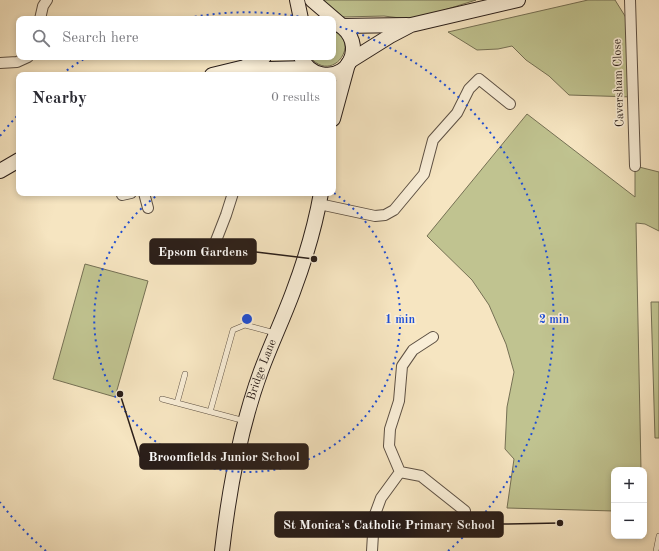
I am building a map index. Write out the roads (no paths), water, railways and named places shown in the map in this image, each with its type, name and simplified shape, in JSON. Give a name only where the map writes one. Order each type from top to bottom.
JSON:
[{"type":"street","points":[[41,16],[43,6],[47,0]]},
{"type":"street","points":[[297,0],[300,16]]},
{"type":"street","points":[[312,0],[329,16]]},
{"type":"street","points":[[338,24],[411,25],[518,0]]},
{"type":"street","name":"Caversham Close","points":[[630,0],[635,166]]},
{"type":"street","points":[[336,108],[353,47],[347,30],[338,24]]},
{"type":"street","points":[[336,72],[343,69],[349,62],[390,36],[411,25]]},
{"type":"street","points":[[0,63],[17,62],[21,60]]},
{"type":"street","points":[[224,72],[245,67],[258,60]]},
{"type":"street","points":[[245,67],[269,69],[308,68]]},
{"type":"street","points":[[320,198],[375,216],[390,213],[401,203],[424,174],[433,140],[458,113],[469,89],[479,79],[510,104]]},
{"type":"street","points":[[0,171],[16,162]]},
{"type":"street","points":[[145,196],[148,208]]},
{"type":"street","points":[[210,256],[232,196]]},
{"type":"street","name":"Bridge Lane","points":[[222,551],[234,469],[246,421],[261,372],[295,285],[312,231],[320,198]]},
{"type":"street","points":[[400,472],[389,446],[390,429],[399,401],[402,366],[413,350],[433,337]]},
{"type":"street","points":[[400,472],[420,476],[465,511]]},
{"type":"street","points":[[372,551],[374,517],[381,498],[400,472]]},
{"type":"lane","points":[[210,412],[233,330],[245,325],[276,333]]},
{"type":"lane","points":[[177,403],[185,374]]},
{"type":"lane","points":[[162,399],[246,421]]},
{"type":"lane","points":[[656,551],[659,536]]},
{"type":"place","name":"Epsom Gardens","points":[[314,259]]},
{"type":"place","name":"Broomfields Junior School","points":[[120,394]]},
{"type":"place","name":"St Monica's Catholic Primary School","points":[[560,523]]}]
